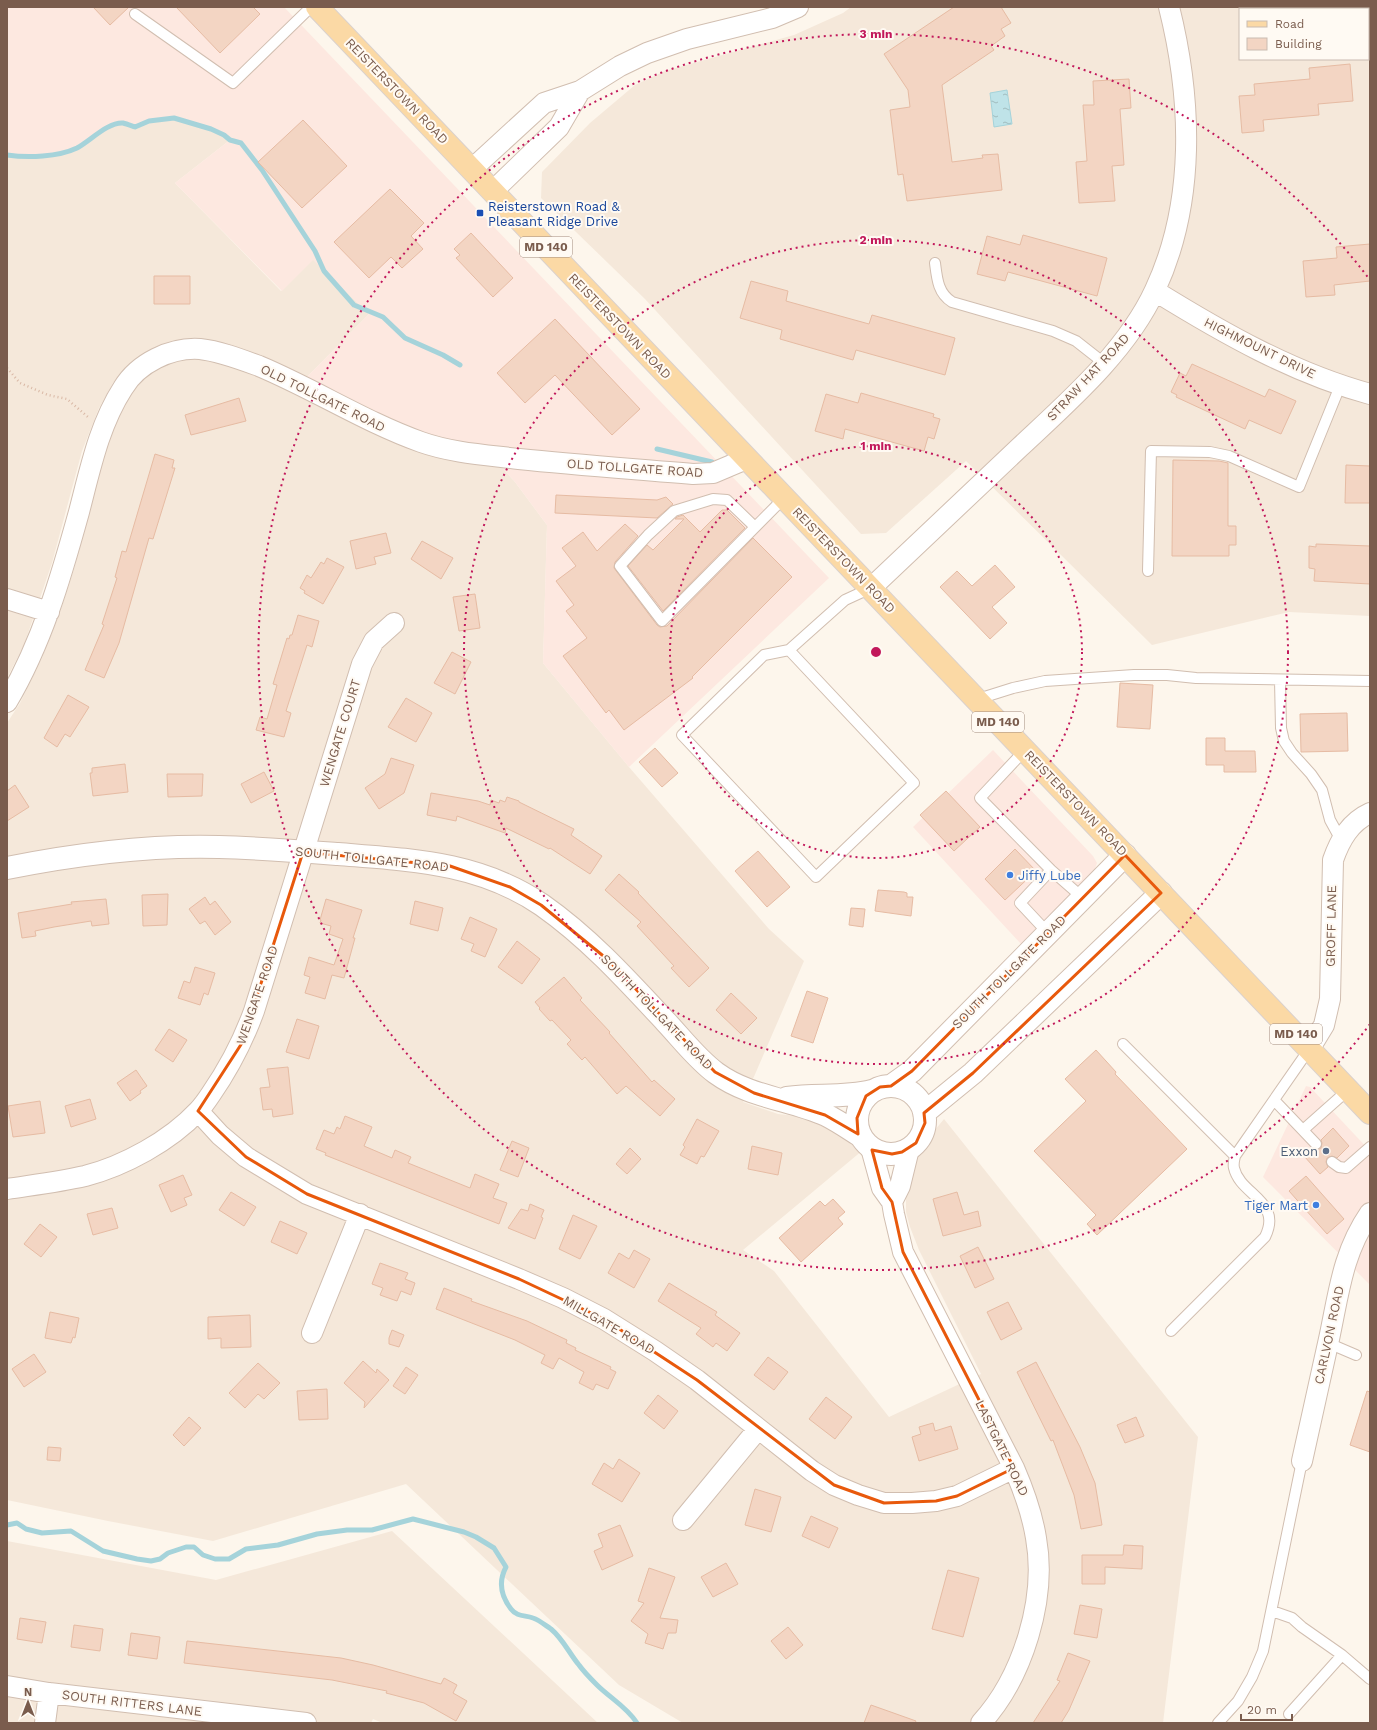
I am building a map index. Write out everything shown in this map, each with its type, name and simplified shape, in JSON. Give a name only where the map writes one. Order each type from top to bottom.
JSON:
[{"type":"main road","name":"REISTERSTOWN ROAD","points":[[317,7],[746,459],[978,699],[1370,1113]]},
{"type":"street","points":[[472,169],[544,103],[580,91],[620,66],[647,53],[687,39],[772,18],[798,7]]},
{"type":"street","name":"STRAW HAT ROAD","points":[[871,588],[1068,401],[1104,363],[1137,322],[1155,291],[1171,251],[1180,214],[1185,173],[1186,133],[1183,86],[1178,43],[1169,7]]},
{"type":"street","points":[[493,191],[558,127],[580,91]]},
{"type":"street","name":"HIGHMOUNT DRIVE","points":[[1155,291],[1235,339],[1291,366],[1340,386],[1370,394]]},
{"type":"street","name":"OLD TOLLGATE ROAD","points":[[7,702],[32,653],[49,612],[64,566],[94,457],[109,411],[124,385],[140,368],[160,357],[177,351],[199,349],[221,353],[248,362],[287,378],[388,429],[424,443],[461,452],[549,462],[694,474],[713,473],[746,459]]},
{"type":"street","points":[[7,599],[49,612]]},
{"type":"street","name":"WENGATE COURT","points":[[303,852],[362,664],[374,641],[394,623]]},
{"type":"street","name":"GROFF LANE","points":[[1310,1048],[1324,1025],[1330,998],[1333,860],[1341,840],[1347,830],[1370,813]]},
{"type":"street","name":"SOUTH TOLLGATE ROAD","points":[[7,868],[59,857],[117,851],[218,847],[392,858],[450,866],[482,875],[510,887],[541,904],[575,930],[607,958],[715,1072],[738,1087],[825,1115],[865,1141]]},
{"type":"street","name":"WENGATE ROAD","points":[[7,1189],[56,1182],[86,1175],[122,1163],[174,1131],[198,1111],[224,1075],[242,1043],[254,1010],[303,852]]},
{"type":"street","name":"SOUTH TOLLGATE ROAD","points":[[776,1100],[800,1096],[852,1096],[882,1089],[912,1070],[1125,855]]},
{"type":"street","points":[[924,1113],[973,1073],[1162,893]]},
{"type":"street","points":[[901,1087],[909,1091],[921,1103],[924,1113],[925,1123],[922,1134],[916,1142],[909,1149],[892,1154],[878,1152],[865,1141],[857,1118],[861,1103],[882,1089],[901,1087]]},
{"type":"street","name":"MILLGATE ROAD","points":[[198,1111],[220,1135],[246,1157],[308,1194],[563,1298],[604,1319],[655,1351],[697,1380],[812,1471],[834,1485],[858,1495],[884,1502],[930,1502],[956,1496],[1014,1468]]},
{"type":"street","name":"LASTGATE ROAD","points":[[865,1141],[882,1188],[892,1202],[903,1252],[1014,1468],[1029,1503],[1037,1539],[1038,1572],[1036,1600],[1030,1632],[1018,1664],[1004,1691],[981,1723]]},
{"type":"street","points":[[892,1202],[900,1186],[909,1149]]},
{"type":"street","name":"CARLVON ROAD","points":[[1302,1461],[1328,1342],[1339,1281],[1350,1250],[1363,1223],[1370,1213]]},
{"type":"street","points":[[312,1332],[360,1214]]},
{"type":"street","points":[[683,1520],[758,1428]]},
{"type":"street","name":"SOUTH RITTERS LANE","points":[[7,1686],[49,1693],[306,1723]]},
{"type":"street","points":[[46,1723],[49,1693]]},
{"type":"lane","points":[[135,14],[233,83],[312,7]]},
{"type":"lane","points":[[935,263],[938,285],[946,298],[952,302],[1053,331],[1076,341],[1104,363]]},
{"type":"lane","points":[[1148,571],[1151,451],[1210,452],[1229,456],[1299,487],[1340,386]]},
{"type":"lane","points":[[755,527],[727,500],[713,499],[695,504],[674,511],[648,535],[620,566],[662,621],[784,498]]},
{"type":"lane","points":[[789,650],[914,783],[816,877],[682,735],[764,655],[789,650],[846,600],[871,588]]},
{"type":"lane","points":[[978,699],[1013,688],[1045,681],[1134,675],[1167,675],[1196,678],[1370,681]]},
{"type":"lane","points":[[1280,680],[1281,728],[1284,741],[1322,790],[1330,820],[1341,840]]},
{"type":"lane","points":[[1025,750],[980,798],[1051,870],[1083,898]]},
{"type":"lane","points":[[1048,932],[1020,903],[1051,870]]},
{"type":"lane","points":[[1123,1044],[1235,1156]]},
{"type":"lane","points":[[1171,1331],[1265,1237],[1270,1227],[1269,1216],[1264,1206],[1236,1175],[1233,1166],[1235,1156],[1310,1048]]},
{"type":"lane","points":[[1303,1130],[1348,1090]]},
{"type":"lane","points":[[1274,1100],[1316,1144]]},
{"type":"lane","points":[[1332,1162],[1339,1167],[1346,1168],[1370,1147]]},
{"type":"lane","points":[[1328,1342],[1356,1355]]},
{"type":"lane","points":[[1218,1723],[1238,1701],[1252,1677],[1263,1650],[1302,1461]]},
{"type":"lane","points":[[1272,1610],[1292,1618],[1302,1627],[1342,1655],[1370,1679]]},
{"type":"lane","points":[[1289,1714],[1342,1655]]},
{"type":"path","points":[[7,368],[20,383],[48,395],[67,399],[88,417]]},
{"type":"highlighted area","points":[[303,852],[450,866],[510,887],[541,905],[607,959],[715,1072],[754,1093],[825,1115],[858,1134],[857,1118],[866,1096],[880,1087],[891,1086],[912,1071],[1125,855],[1161,893],[973,1073],[924,1113],[925,1123],[916,1143],[902,1152],[892,1154],[872,1150],[882,1188],[892,1202],[903,1252],[1014,1468],[957,1496],[936,1501],[884,1503],[834,1485],[697,1380],[604,1319],[519,1279],[307,1194],[246,1157],[198,1111],[242,1043]]},
{"type":"shaded area","points":[[7,7],[284,7],[829,578],[629,767],[543,663],[547,525],[515,482],[483,446],[426,437],[303,381],[369,314],[313,260],[282,291],[175,183],[230,140],[224,135],[211,129],[174,118],[149,121],[135,127],[122,123],[114,125],[101,131],[77,148],[56,154],[17,156],[7,155]]},
{"type":"shaded area","points":[[851,7],[1370,7],[1370,616],[1289,612],[1152,645],[966,461],[886,533],[861,534],[645,299],[541,198],[542,172],[590,123],[635,85],[665,71],[794,35],[843,13]]},
{"type":"shaded area","points":[[174,118],[211,129],[224,135],[230,140],[175,183],[281,291],[313,259],[369,314],[303,381],[201,342],[136,361],[113,383],[99,408],[82,451],[52,563],[24,645],[7,678],[7,155],[17,156],[56,154],[77,148],[101,131],[114,125],[122,123],[135,127],[149,121]]},
{"type":"shaded area","points":[[201,355],[498,463],[515,482],[547,525],[543,663],[629,767],[769,929],[804,961],[743,1102],[778,1114],[805,1117],[854,1139],[863,1150],[743,1250],[774,1271],[889,1417],[981,1374],[919,1250],[906,1212],[906,1195],[913,1161],[921,1147],[944,1119],[1198,1437],[1163,1723],[683,1723],[619,1685],[406,1484],[213,1541],[7,1500],[7,723],[20,703],[42,658],[59,615],[74,569],[102,459],[129,389],[163,361]]},
{"type":"shaded area","points":[[993,750],[1093,856],[1097,863],[1094,871],[1022,945],[913,827]]},
{"type":"shaded area","points":[[1306,1086],[1310,1087],[1370,1151],[1370,1285],[1263,1177]]},
{"type":"shaded area","points":[[392,1531],[598,1723],[383,1723],[373,1719],[371,1723],[7,1723],[7,1541],[216,1580]]},
{"type":"water","points":[[1007,90],[1012,124],[994,127],[990,93]]},
{"type":"building","points":[[93,7],[129,7],[110,25]]},
{"type":"building","points":[[176,7],[253,7],[260,14],[220,53]]},
{"type":"building","points":[[954,7],[1001,7],[1011,23],[1001,29],[1005,36],[991,46],[994,50],[942,85],[952,162],[983,158],[982,155],[998,154],[1002,190],[907,201],[903,174],[898,175],[890,110],[910,107],[908,90],[884,54]]},
{"type":"building","points":[[1350,64],[1353,101],[1318,104],[1319,115],[1263,120],[1264,131],[1242,133],[1239,96],[1255,95],[1254,84],[1310,79],[1309,68]]},
{"type":"building","points":[[1129,79],[1131,108],[1120,109],[1124,165],[1112,166],[1115,201],[1079,203],[1076,162],[1087,161],[1083,105],[1094,105],[1093,81]]},
{"type":"building","points":[[303,120],[347,166],[302,208],[258,162]]},
{"type":"building","points":[[390,189],[424,223],[411,236],[423,249],[402,268],[391,257],[369,278],[334,242]]},
{"type":"building","points":[[471,233],[513,278],[493,297],[456,258],[460,255],[454,249]]},
{"type":"building","points":[[1023,235],[1107,258],[1097,296],[1008,272],[1005,281],[977,274],[987,236],[1020,245]]},
{"type":"building","points":[[1370,244],[1370,281],[1334,285],[1335,295],[1306,297],[1303,261],[1337,258],[1336,247]]},
{"type":"building","points":[[154,276],[190,276],[190,304],[154,304]]},
{"type":"building","points":[[751,281],[788,291],[786,301],[869,324],[872,315],[955,338],[945,375],[856,350],[853,360],[780,339],[782,330],[740,318]]},
{"type":"building","points":[[555,319],[640,409],[612,435],[555,375],[525,403],[497,373]]},
{"type":"building","points":[[1192,364],[1265,397],[1269,389],[1296,401],[1281,434],[1249,420],[1245,429],[1176,397],[1177,395],[1171,392],[1180,373],[1186,376]]},
{"type":"building","points":[[861,393],[934,414],[933,417],[940,419],[934,439],[928,437],[924,451],[845,429],[843,439],[815,431],[826,394],[858,403]]},
{"type":"building","points":[[239,398],[246,421],[191,435],[185,415]]},
{"type":"building","points":[[155,454],[174,460],[172,468],[175,468],[153,539],[149,538],[119,643],[104,678],[85,670],[104,625],[102,624],[117,578],[115,577],[122,551],[126,552]]},
{"type":"building","points":[[1173,460],[1219,461],[1228,463],[1228,526],[1236,526],[1236,545],[1229,545],[1229,556],[1172,556]]},
{"type":"building","points":[[1346,465],[1370,466],[1370,503],[1345,503]]},
{"type":"building","points":[[556,495],[657,500],[666,497],[673,504],[657,518],[555,513]]},
{"type":"building","points":[[722,510],[727,510],[745,528],[663,611],[628,566],[647,545],[653,550],[684,519],[675,519],[677,517],[683,515],[700,532]]},
{"type":"building","points":[[625,524],[638,536],[615,562],[614,568],[660,627],[667,626],[753,538],[792,577],[692,677],[693,678],[624,730],[609,710],[606,713],[563,656],[587,638],[566,611],[574,605],[556,581],[576,566],[562,548],[583,532],[597,551]]},
{"type":"building","points":[[386,533],[391,553],[374,557],[376,564],[356,569],[350,541]]},
{"type":"building","points":[[422,541],[453,558],[441,579],[411,559]]},
{"type":"building","points":[[1316,544],[1370,546],[1370,584],[1314,581],[1315,569],[1309,568],[1309,546],[1316,547]]},
{"type":"building","points":[[327,558],[344,567],[323,604],[304,593],[305,591],[300,588],[307,575],[311,578],[321,562],[324,564]]},
{"type":"building","points":[[995,565],[1015,587],[992,607],[1007,623],[990,639],[940,587],[957,571],[972,586]]},
{"type":"building","points":[[475,594],[480,628],[459,631],[453,597]]},
{"type":"building","points":[[298,615],[319,621],[312,647],[307,645],[286,711],[291,713],[284,737],[256,730],[260,717],[267,719],[277,685],[273,684],[287,638],[289,639],[290,635],[292,635]]},
{"type":"building","points":[[452,652],[471,662],[455,694],[434,683]]},
{"type":"building","points":[[1120,683],[1153,685],[1150,729],[1117,727]]},
{"type":"building","points":[[68,695],[89,707],[70,737],[65,734],[57,747],[44,738]]},
{"type":"building","points":[[406,698],[432,713],[416,742],[388,727]]},
{"type":"building","points":[[1347,713],[1348,751],[1301,752],[1300,714]]},
{"type":"building","points":[[1206,738],[1225,738],[1225,751],[1255,751],[1256,772],[1224,772],[1224,765],[1206,765]]},
{"type":"building","points":[[655,748],[678,773],[662,787],[639,762]]},
{"type":"building","points":[[391,758],[414,765],[404,793],[379,809],[365,788],[385,774]]},
{"type":"building","points":[[125,764],[128,792],[93,796],[90,773],[92,773],[92,768]]},
{"type":"building","points":[[264,772],[274,791],[251,803],[241,784]]},
{"type":"building","points":[[167,774],[203,774],[202,796],[168,797]]},
{"type":"building","points":[[15,785],[29,807],[7,821],[7,791]]},
{"type":"building","points":[[946,791],[980,827],[954,851],[920,815]]},
{"type":"building","points":[[431,793],[478,801],[490,805],[491,800],[499,803],[500,800],[505,802],[507,797],[519,801],[574,829],[571,835],[602,856],[590,874],[550,848],[549,849],[506,828],[505,833],[457,816],[456,821],[427,815]]},
{"type":"building","name":"Jiffy Lube","points":[[1015,849],[1036,871],[1005,900],[985,879]]},
{"type":"building","points":[[758,851],[790,887],[767,907],[735,871]]},
{"type":"building","points":[[619,874],[639,892],[638,893],[709,968],[689,987],[671,968],[674,966],[637,926],[641,922],[605,890]]},
{"type":"building","points":[[878,890],[904,892],[907,893],[907,897],[913,897],[911,916],[875,911]]},
{"type":"building","points":[[168,894],[167,925],[143,926],[142,895]]},
{"type":"building","points":[[205,897],[210,905],[215,901],[231,922],[215,935],[205,921],[200,924],[189,909]]},
{"type":"building","points":[[106,899],[109,924],[92,926],[91,921],[35,931],[36,936],[22,938],[18,913],[72,904],[71,902]]},
{"type":"building","points":[[326,899],[362,910],[353,938],[355,938],[344,978],[332,975],[325,999],[305,993],[310,977],[304,975],[309,957],[334,965],[343,939],[329,934],[331,926],[320,923]]},
{"type":"building","points":[[415,901],[443,908],[438,931],[410,924]]},
{"type":"building","points":[[851,908],[865,909],[863,927],[849,925]]},
{"type":"building","points":[[470,917],[497,929],[485,957],[471,951],[474,944],[461,939]]},
{"type":"building","points":[[517,941],[540,959],[522,984],[498,967]]},
{"type":"building","points":[[195,967],[215,973],[208,995],[204,993],[200,1005],[178,998],[184,981],[190,983]]},
{"type":"building","points":[[564,977],[582,998],[580,1000],[610,1032],[609,1033],[652,1082],[654,1080],[675,1099],[660,1116],[626,1086],[617,1094],[585,1057],[582,1060],[567,1044],[571,1040],[539,1009],[540,1008],[535,1002]]},
{"type":"building","points":[[807,991],[828,998],[813,1043],[791,1036]]},
{"type":"building","points":[[731,993],[757,1018],[741,1034],[716,1010]]},
{"type":"building","points":[[297,1019],[319,1026],[309,1059],[286,1052]]},
{"type":"building","points":[[169,1029],[187,1040],[173,1062],[155,1050]]},
{"type":"building","points":[[1096,1050],[1116,1072],[1115,1074],[1187,1149],[1097,1235],[1087,1224],[1096,1215],[1034,1151],[1086,1101],[1065,1079]]},
{"type":"building","points":[[288,1067],[293,1114],[273,1117],[272,1109],[263,1110],[260,1088],[270,1087],[267,1069]]},
{"type":"building","points":[[136,1070],[147,1086],[140,1091],[141,1093],[130,1101],[117,1083]]},
{"type":"building","points":[[90,1099],[96,1119],[71,1127],[65,1106]]},
{"type":"building","points":[[40,1101],[45,1133],[13,1137],[8,1106]]},
{"type":"building","points":[[345,1116],[372,1127],[364,1146],[392,1158],[395,1150],[411,1157],[408,1163],[470,1188],[475,1174],[499,1184],[493,1198],[507,1203],[499,1224],[325,1155],[326,1153],[316,1149],[324,1130],[334,1134],[337,1127],[340,1129]]},
{"type":"building","points":[[697,1119],[719,1131],[704,1157],[701,1156],[697,1164],[680,1155],[685,1147],[683,1145]]},
{"type":"building","name":"Exxon","points":[[1333,1128],[1349,1146],[1337,1158],[1332,1156],[1327,1158],[1326,1162],[1328,1167],[1320,1174],[1304,1156],[1311,1149],[1317,1150],[1321,1148],[1321,1140]]},
{"type":"building","points":[[512,1141],[529,1148],[518,1177],[500,1170]]},
{"type":"building","points":[[752,1146],[782,1153],[778,1175],[748,1169]]},
{"type":"building","points":[[630,1148],[641,1159],[627,1174],[616,1164]]},
{"type":"building","points":[[183,1175],[192,1195],[184,1198],[187,1205],[171,1212],[159,1185]]},
{"type":"building","name":"Tiger Mart","points":[[1306,1176],[1344,1219],[1327,1234],[1289,1191]]},
{"type":"building","points":[[231,1192],[256,1207],[244,1226],[219,1210]]},
{"type":"building","points":[[957,1192],[964,1215],[978,1211],[981,1226],[943,1236],[933,1199]]},
{"type":"building","points":[[833,1199],[845,1212],[838,1218],[843,1224],[801,1262],[779,1238],[820,1201],[825,1206]]},
{"type":"building","points":[[530,1204],[544,1210],[541,1217],[543,1218],[535,1239],[508,1228],[521,1209],[528,1211]]},
{"type":"building","points":[[112,1208],[118,1228],[93,1235],[87,1214]]},
{"type":"building","points":[[573,1215],[597,1226],[580,1259],[559,1249]]},
{"type":"building","points":[[280,1221],[307,1233],[297,1254],[271,1242]]},
{"type":"building","points":[[40,1224],[57,1237],[41,1257],[24,1244]]},
{"type":"building","points":[[978,1247],[994,1279],[975,1288],[960,1256]]},
{"type":"building","points":[[634,1250],[650,1259],[634,1288],[608,1273],[619,1253],[629,1259]]},
{"type":"building","points":[[380,1263],[408,1273],[405,1279],[415,1283],[411,1295],[401,1291],[397,1301],[380,1295],[383,1288],[372,1284]]},
{"type":"building","points":[[669,1283],[717,1312],[715,1315],[740,1333],[727,1351],[716,1343],[713,1347],[696,1334],[701,1328],[658,1301]]},
{"type":"building","points":[[444,1288],[472,1299],[471,1301],[527,1321],[567,1340],[566,1343],[576,1348],[575,1350],[611,1367],[610,1369],[616,1372],[608,1389],[596,1384],[593,1390],[579,1383],[584,1372],[559,1358],[553,1369],[541,1363],[545,1355],[515,1340],[436,1309]]},
{"type":"building","points":[[1008,1302],[1022,1329],[1001,1340],[987,1312]]},
{"type":"building","points":[[50,1312],[79,1318],[75,1338],[73,1337],[71,1343],[45,1338]]},
{"type":"building","points":[[250,1315],[251,1347],[221,1348],[221,1338],[208,1339],[208,1317]]},
{"type":"building","points":[[392,1330],[404,1335],[399,1347],[389,1344],[389,1338]]},
{"type":"building","points":[[34,1354],[46,1372],[24,1387],[12,1369]]},
{"type":"building","points":[[768,1357],[788,1372],[774,1390],[754,1375]]},
{"type":"building","points":[[363,1361],[376,1373],[377,1369],[389,1380],[364,1408],[365,1402],[344,1383]]},
{"type":"building","points":[[1036,1362],[1080,1447],[1095,1483],[1102,1525],[1081,1529],[1074,1495],[1053,1440],[1051,1441],[1017,1372]]},
{"type":"building","points":[[258,1363],[280,1383],[264,1399],[258,1394],[245,1408],[229,1393]]},
{"type":"building","points":[[406,1367],[418,1375],[405,1394],[393,1386]]},
{"type":"building","points":[[327,1389],[328,1419],[299,1420],[297,1391]]},
{"type":"building","points":[[1367,1391],[1370,1392],[1370,1452],[1350,1445]]},
{"type":"building","points":[[658,1395],[678,1411],[664,1429],[644,1413]]},
{"type":"building","points":[[826,1397],[852,1417],[835,1439],[809,1419]]},
{"type":"building","points":[[189,1417],[201,1428],[184,1446],[173,1435]]},
{"type":"building","points":[[1136,1417],[1144,1436],[1125,1443],[1117,1425]]},
{"type":"building","points":[[933,1423],[935,1431],[951,1426],[958,1449],[919,1461],[912,1437],[921,1434],[919,1427]]},
{"type":"building","points":[[48,1447],[61,1448],[60,1461],[47,1460]]},
{"type":"building","points":[[619,1459],[640,1473],[622,1502],[592,1484],[604,1463],[613,1469]]},
{"type":"building","points":[[755,1489],[781,1497],[771,1532],[745,1525]]},
{"type":"building","points":[[811,1516],[838,1528],[829,1548],[802,1536]]},
{"type":"building","points":[[620,1525],[633,1556],[602,1570],[594,1551],[603,1547],[598,1534]]},
{"type":"building","points":[[1124,1545],[1143,1546],[1142,1569],[1105,1567],[1105,1584],[1082,1584],[1082,1555],[1123,1555]]},
{"type":"building","points":[[726,1563],[738,1584],[713,1597],[701,1577]]},
{"type":"building","points":[[649,1568],[675,1577],[660,1618],[678,1620],[676,1633],[668,1633],[663,1649],[645,1643],[648,1634],[631,1621],[644,1603],[638,1601]]},
{"type":"building","points":[[948,1570],[979,1578],[963,1637],[932,1629]]},
{"type":"building","points":[[1080,1605],[1102,1609],[1097,1638],[1074,1634]]},
{"type":"building","points":[[20,1618],[46,1622],[42,1643],[17,1639]]},
{"type":"building","points":[[74,1625],[103,1629],[100,1651],[71,1647]]},
{"type":"building","points":[[788,1627],[803,1645],[786,1659],[771,1641]]},
{"type":"building","points":[[131,1633],[160,1637],[157,1659],[128,1655]]},
{"type":"building","points":[[187,1641],[341,1658],[373,1665],[441,1684],[444,1678],[457,1685],[453,1693],[467,1701],[456,1721],[424,1703],[386,1693],[387,1691],[332,1680],[184,1663]]},
{"type":"building","points":[[1068,1653],[1090,1661],[1069,1710],[1061,1723],[1033,1723],[1060,1681],[1057,1680]]},
{"type":"building","points":[[871,1705],[916,1721],[915,1723],[864,1723]]},
{"type":"waterway","points":[[7,155],[52,155],[77,148],[105,129],[117,124],[123,123],[135,127],[149,121],[174,118],[211,129],[224,135],[230,140],[241,143],[262,170],[315,251],[324,271],[354,305],[383,317],[405,338],[443,355],[460,365]]},
{"type":"waterway","points":[[657,449],[712,462]]},
{"type":"waterway","points":[[7,1525],[17,1523],[26,1529],[42,1533],[71,1531],[103,1551],[151,1561],[160,1559],[168,1553],[186,1547],[194,1547],[203,1555],[215,1559],[229,1559],[246,1549],[278,1545],[317,1534],[347,1530],[372,1530],[413,1519],[464,1532],[476,1537],[494,1548],[506,1567],[501,1583],[505,1599],[513,1612],[518,1615],[538,1620],[551,1629],[559,1637],[575,1660],[588,1675],[602,1690],[628,1712],[637,1723]]},
{"type":"place","name":"Reisterstown Road & Pleasant Ridge Drive","points":[[480,213]]},
{"type":"place","name":"Jiffy Lube","points":[[1010,875]]},
{"type":"place","name":"Exxon","points":[[1326,1151]]},
{"type":"place","name":"Tiger Mart","points":[[1316,1205]]}]
